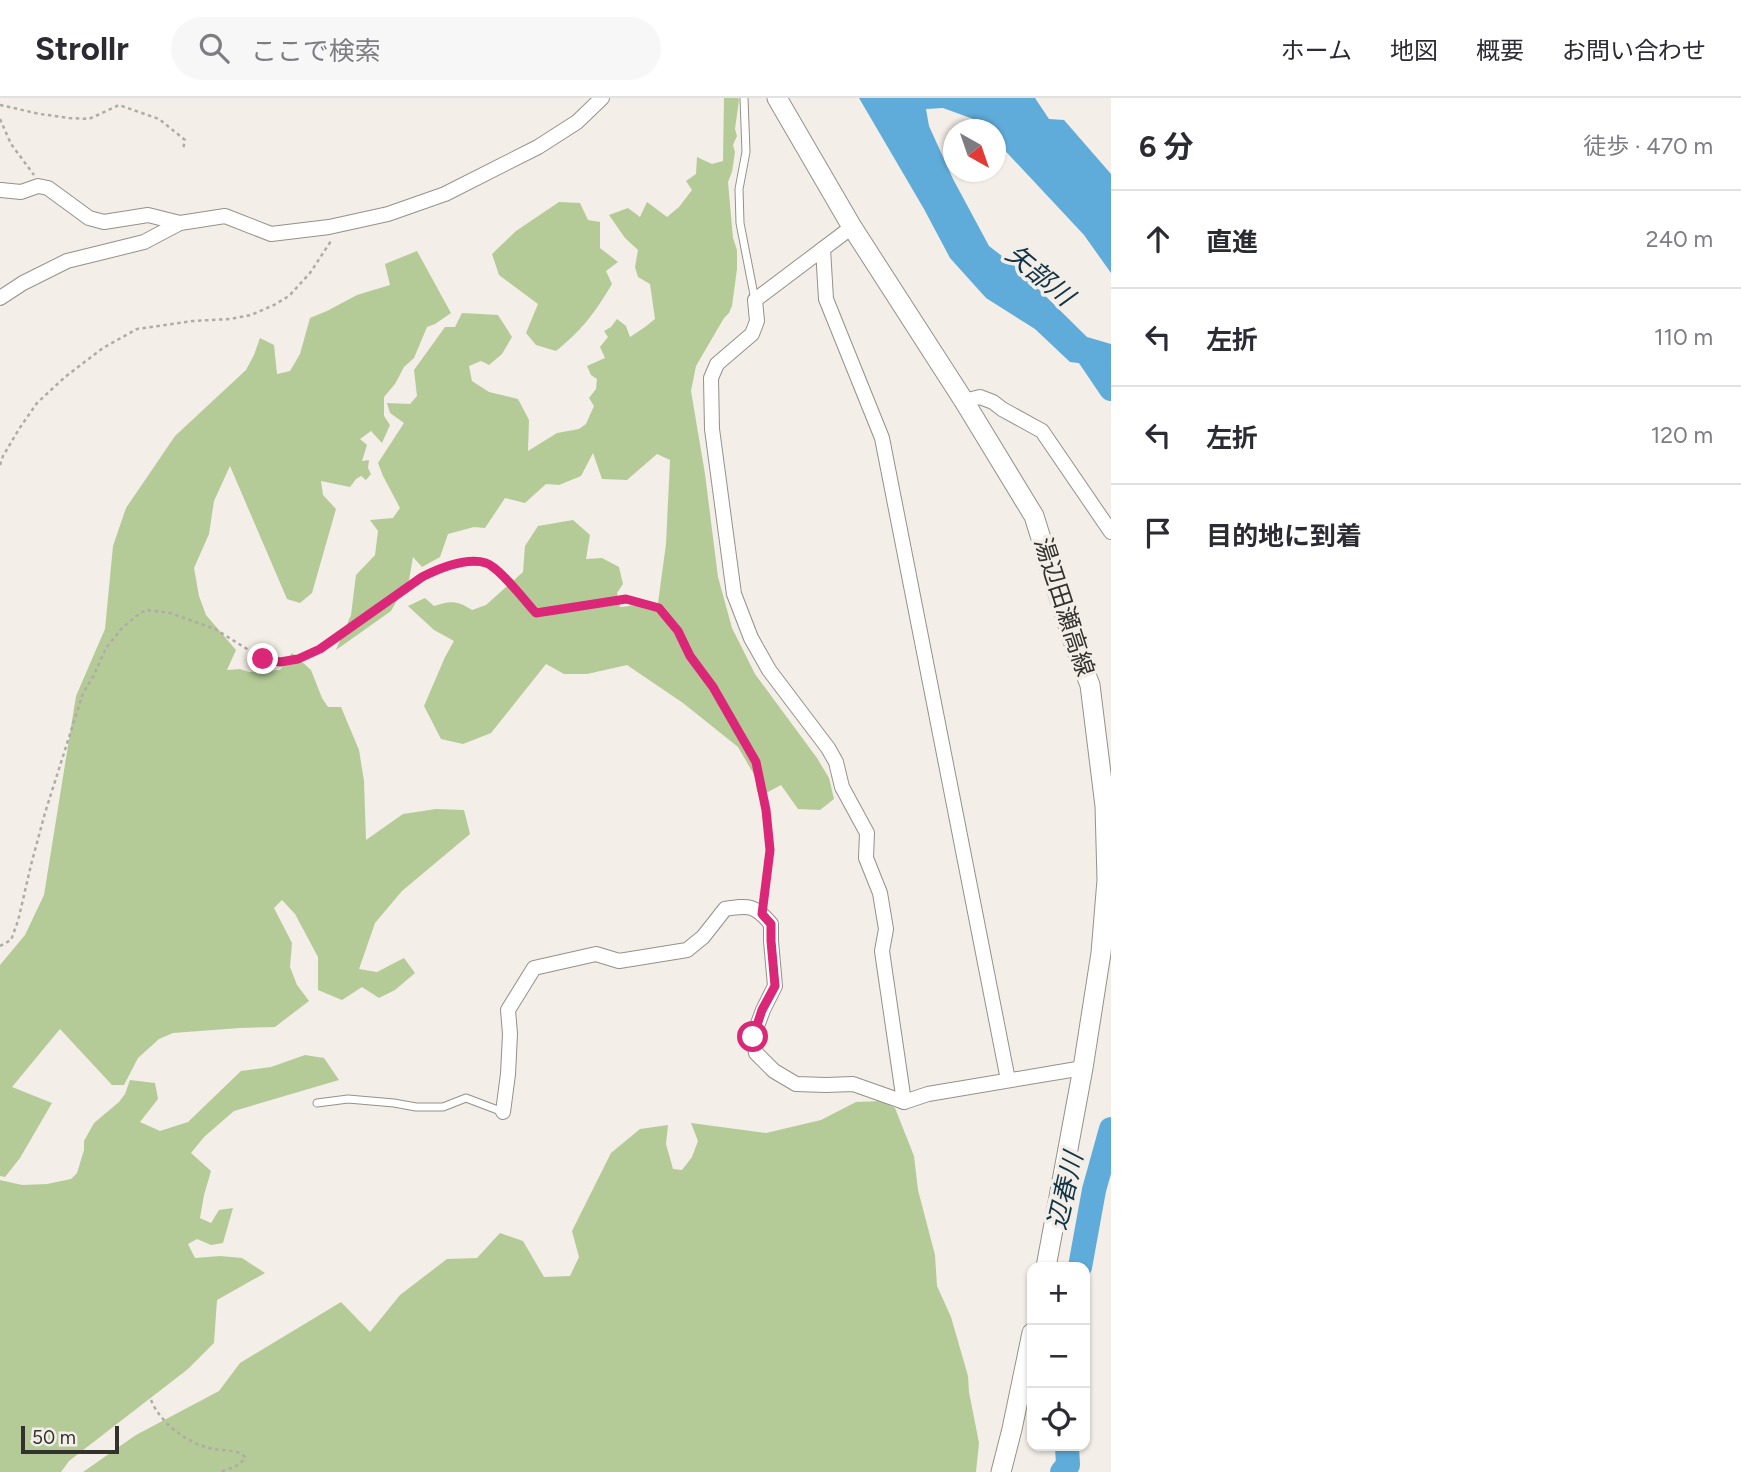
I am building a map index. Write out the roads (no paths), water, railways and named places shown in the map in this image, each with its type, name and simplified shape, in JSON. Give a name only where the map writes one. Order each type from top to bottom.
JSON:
[{"type":"main road","name":"湯辺田瀬高線","points":[[777,98],[852,227],[1034,516],[1072,638],[1090,685],[1105,806],[1106,952],[1047,1262]]},
{"type":"main road","points":[[1001,1472],[1027,1357]]},
{"type":"street","points":[[0,298],[67,261],[144,242],[180,223],[225,216],[271,234],[329,227],[387,214],[445,194],[538,147],[578,122],[602,98]]},
{"type":"street","points":[[0,195],[38,186],[48,188],[89,218],[104,222],[148,215],[180,223]]},
{"type":"street","points":[[852,227],[755,300],[757,321],[751,334],[718,364],[711,379],[712,429],[734,594],[751,638],[769,670],[836,762],[842,787],[867,833],[866,858],[880,893],[886,929],[882,951],[904,1101]]},
{"type":"street","points":[[823,249],[827,299],[883,438],[1008,1080]]},
{"type":"street","points":[[964,401],[980,397],[1042,430],[1111,532]]},
{"type":"street","points":[[503,1112],[509,1074],[508,1010],[534,968],[596,954],[619,961],[687,950],[703,937],[726,909],[746,905],[762,914],[771,924],[775,986],[762,1010],[753,1037],[756,1053],[774,1070],[796,1084],[853,1084],[904,1101],[928,1094],[1083,1068]]},
{"type":"lane","points":[[744,98],[746,152],[739,189],[740,223],[755,300]]},
{"type":"lane","points":[[317,1103],[348,1099],[394,1102],[416,1107],[443,1107],[466,1098],[503,1112]]},
{"type":"water","points":[[859,98],[1035,98],[1049,119],[1064,120],[1111,174],[1111,273],[1084,235],[1006,152],[1006,119],[973,119],[943,108],[926,109],[929,126],[943,157],[943,182],[955,182],[989,246],[1015,266],[1087,337],[1111,344],[1111,367],[1070,362],[1035,329],[986,298],[950,258]]},
{"type":"waterway","name":"辺春川","points":[[1084,349],[1111,389]]},
{"type":"waterway","name":"辺春川","points":[[1081,1262],[1094,1190],[1111,1129]]},
{"type":"waterway","name":"辺春川","points":[[1062,1472],[1068,1465],[1067,1451]]},
{"type":"waterway","name":"辺春川","points":[[1068,1465],[1071,1472]]},
{"type":"water label","name":"矢部川","points":[[1040,275]]}]
